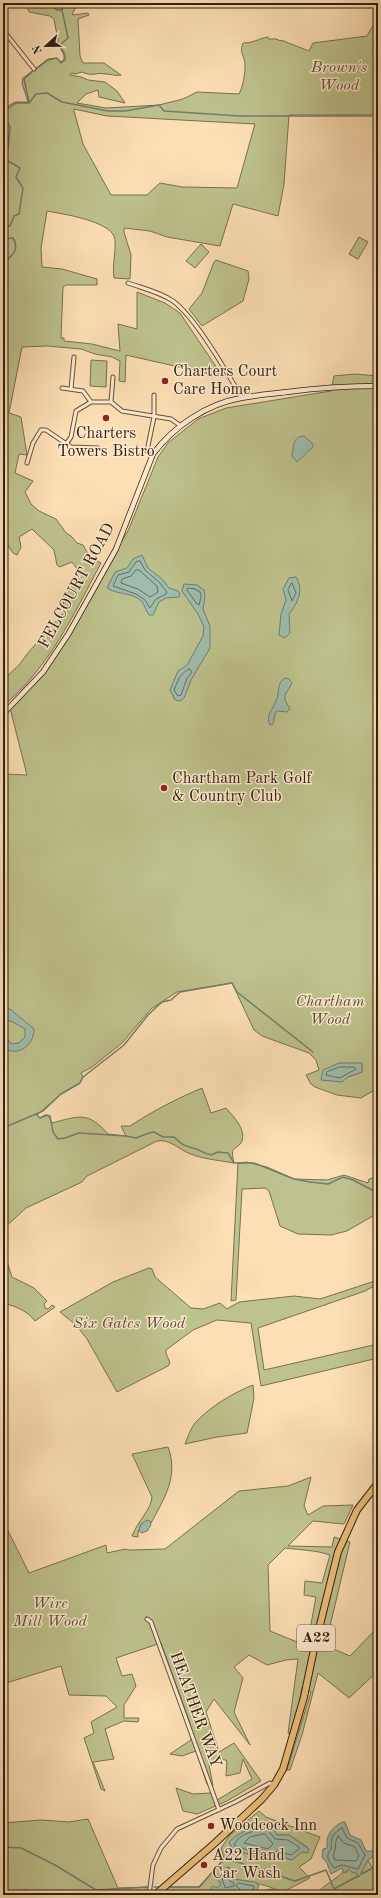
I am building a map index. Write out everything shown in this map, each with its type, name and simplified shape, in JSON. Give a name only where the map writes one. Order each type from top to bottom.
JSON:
[{"type":"highway","name":"A22","points":[[155,1895],[215,1843],[262,1799],[274,1785],[288,1754],[304,1697],[314,1649],[338,1552],[357,1510],[378,1483]]},
{"type":"street","points":[[3,30],[34,69]]},
{"type":"street","points":[[128,283],[168,298],[185,312],[221,363],[242,398]]},
{"type":"street","points":[[71,389],[74,357]]},
{"type":"street","points":[[111,402],[113,377]]},
{"type":"street","name":"FELCOURT ROAD","points":[[3,714],[43,672],[69,633],[116,548],[154,454],[160,446],[181,426],[211,408],[242,398],[351,385],[378,386]]},
{"type":"street","points":[[62,388],[83,391],[91,402]]},
{"type":"street","points":[[147,451],[154,417],[154,396]]},
{"type":"street","points":[[66,444],[71,437],[76,411],[91,402],[111,402],[122,411],[171,419],[181,426]]},
{"type":"street","points":[[27,463],[33,443],[41,430],[46,430],[71,446],[98,448]]},
{"type":"street","name":"HEATHER WAY","points":[[147,1620],[151,1622],[219,1810]]},
{"type":"street","points":[[149,1895],[153,1865],[161,1848],[177,1829],[219,1810],[270,1783],[274,1785]]},
{"type":"green space","name":"Brown's Wood","points":[[26,3],[88,3],[75,8],[72,15],[88,13],[89,15],[78,19],[80,56],[83,63],[104,63],[121,75],[89,74],[82,72],[75,74],[71,73],[70,75],[88,80],[105,82],[117,91],[125,103],[99,97],[98,90],[86,94],[77,103],[106,108],[159,105],[183,99],[197,92],[239,94],[245,72],[245,63],[241,50],[243,43],[268,37],[269,39],[281,40],[309,51],[313,43],[367,36],[375,22],[378,22],[378,116],[289,115],[284,184],[278,216],[233,204],[220,246],[167,237],[150,231],[124,228],[131,255],[130,279],[114,278],[113,268],[115,240],[112,233],[106,228],[97,223],[75,216],[47,211],[41,248],[42,267],[62,269],[97,279],[97,285],[66,285],[63,287],[61,338],[64,338],[64,341],[92,344],[120,351],[118,324],[137,329],[137,292],[165,303],[180,313],[223,377],[126,355],[125,382],[119,381],[120,361],[112,357],[95,354],[81,349],[47,346],[22,347],[9,413],[21,417],[27,455],[19,454],[15,473],[33,481],[25,492],[31,504],[39,511],[56,519],[66,533],[77,543],[83,545],[90,556],[101,563],[70,621],[47,658],[34,675],[3,706],[3,680],[19,665],[64,612],[63,595],[78,570],[72,562],[60,567],[57,565],[54,550],[32,529],[19,537],[21,547],[17,555],[13,553],[3,538],[3,109],[15,102],[28,102],[22,83],[23,78],[48,59],[57,58],[61,62],[64,59],[64,55],[59,46],[54,19],[50,16],[29,12]],"holes":[[[74,109],[107,116],[255,124],[237,188],[182,187],[160,183],[147,195],[111,195],[83,144]]]},
{"type":"green space","points":[[359,237],[368,242],[358,259],[349,254]]},
{"type":"green space","points":[[201,244],[209,252],[195,268],[186,261]]},
{"type":"green space","points":[[216,260],[248,271],[249,279],[243,301],[202,326],[189,309],[202,293]]},
{"type":"green space","points":[[91,360],[107,361],[106,387],[90,386]]},
{"type":"green space","name":"Chartham Wood","points":[[355,374],[378,376],[378,1088],[361,1098],[337,1095],[315,1087],[311,1084],[306,1075],[319,1070],[316,1060],[309,1053],[262,1036],[254,1030],[232,983],[177,992],[151,1009],[122,1043],[92,1067],[81,1073],[83,1077],[80,1083],[61,1094],[37,1115],[40,1118],[48,1115],[52,1123],[76,1117],[83,1117],[95,1122],[108,1134],[126,1136],[121,1126],[130,1126],[183,1096],[202,1088],[211,1113],[226,1108],[241,1127],[243,1136],[242,1141],[232,1153],[234,1163],[197,1156],[186,1152],[169,1142],[157,1141],[87,1176],[82,1182],[26,1208],[3,1229],[3,774],[27,775],[10,708],[43,672],[128,531],[158,457],[168,443],[198,419],[226,408],[331,391],[334,376]],"holes":[[[362,1063],[362,1072],[348,1077]]]},
{"type":"green space","points":[[246,1162],[267,1167],[294,1179],[327,1180],[344,1175],[368,1183],[369,1179],[378,1177],[378,1213],[347,1231],[331,1235],[298,1234],[280,1226],[269,1191],[265,1188],[242,1189],[236,1300],[231,1301],[238,1163]]},
{"type":"green space","points":[[3,1250],[12,1277],[34,1288],[47,1301],[44,1304],[45,1308],[48,1309],[52,1305],[55,1307],[35,1321],[29,1314],[21,1309],[3,1303]]},
{"type":"green space","name":"Six Gates Wood","points":[[149,1268],[152,1269],[155,1277],[191,1308],[203,1309],[220,1303],[227,1309],[239,1302],[294,1296],[320,1299],[378,1280],[378,1284],[365,1291],[258,1328],[264,1370],[378,1344],[378,1358],[261,1386],[251,1323],[217,1320],[193,1330],[166,1350],[170,1363],[168,1366],[117,1392],[87,1339],[76,1325],[60,1312],[113,1282]]},
{"type":"green space","points":[[253,1385],[254,1398],[247,1433],[217,1437],[185,1444],[196,1422],[202,1416],[223,1400]]},
{"type":"green space","points":[[168,1447],[172,1468],[171,1477],[165,1496],[151,1523],[150,1521],[141,1524],[138,1537],[132,1536],[147,1511],[152,1497],[132,1454]]},
{"type":"green space","name":"Wire Mill Wood","points":[[311,1477],[304,1506],[308,1515],[323,1506],[353,1505],[344,1524],[313,1521],[288,1546],[332,1547],[334,1537],[350,1542],[330,1626],[329,1647],[350,1656],[378,1627],[378,1671],[349,1698],[318,1673],[302,1735],[290,1770],[287,1770],[311,1692],[302,1687],[298,1710],[290,1734],[288,1733],[298,1659],[286,1660],[267,1665],[249,1655],[234,1667],[243,1678],[234,1712],[250,1745],[214,1699],[206,1712],[219,1752],[234,1743],[261,1781],[227,1801],[197,1814],[183,1811],[176,1788],[193,1794],[210,1793],[217,1800],[252,1779],[243,1759],[240,1773],[226,1776],[227,1761],[223,1759],[209,1764],[213,1786],[207,1784],[196,1751],[182,1756],[170,1754],[191,1740],[190,1723],[161,1643],[116,1658],[122,1676],[132,1674],[136,1686],[124,1705],[124,1718],[139,1718],[138,1722],[124,1721],[105,1729],[114,1759],[93,1762],[105,1791],[101,1789],[84,1738],[94,1733],[91,1722],[117,1707],[106,1696],[69,1695],[61,1666],[3,1684],[3,1521],[29,1573],[106,1545],[107,1553],[125,1549],[165,1549],[239,1491],[288,1486]],"holes":[[[285,1548],[314,1551],[330,1555],[322,1583],[305,1581],[304,1595],[316,1597],[307,1646],[270,1631],[268,1565]]]},
{"type":"green space","points":[[259,1811],[266,1817],[320,1837],[311,1859],[299,1867],[310,1878],[283,1892],[271,1887],[232,1879],[229,1867],[223,1870],[217,1878],[221,1884],[217,1888],[213,1887],[212,1895],[156,1895],[167,1887],[200,1887],[224,1858],[221,1848],[230,1835]],"holes":[[[264,1825],[273,1828],[277,1835],[289,1835],[307,1847],[292,1860],[276,1855],[268,1859],[233,1850],[252,1827]]]},
{"type":"green space","points":[[88,1819],[118,1888],[150,1887],[149,1895],[40,1895],[34,1892],[20,1891],[3,1895],[3,1823],[41,1820],[69,1822]]},
{"type":"green space","points":[[368,1860],[378,1878],[378,1895],[316,1895],[322,1888],[343,1872],[347,1872],[348,1869],[362,1873]]},
{"type":"water","points":[[304,436],[313,444],[313,447],[297,462],[292,456],[294,443],[297,438]]},
{"type":"water","points":[[142,555],[148,568],[162,579],[169,588],[178,591],[180,594],[179,597],[166,598],[159,602],[153,615],[149,615],[140,599],[107,588],[115,572],[127,568],[133,559]]},
{"type":"water","points":[[296,577],[300,587],[300,592],[295,605],[289,614],[290,633],[285,638],[279,635],[281,614],[286,600],[283,589],[289,578]]},
{"type":"water","points":[[184,584],[197,585],[204,590],[205,597],[203,609],[210,626],[210,648],[191,680],[184,698],[180,701],[175,700],[170,690],[178,671],[187,665],[203,636],[204,627],[198,614],[182,591]]},
{"type":"water","points":[[285,678],[289,679],[292,683],[285,695],[285,700],[290,709],[287,712],[277,711],[273,724],[270,725],[268,719],[277,698],[280,683]]},
{"type":"water","points":[[10,1009],[34,1029],[28,1045],[14,1051],[3,1048],[3,1032],[11,1044],[19,1043],[25,1037],[25,1029],[13,1022],[3,1019],[3,1010]]},
{"type":"water","points":[[339,1063],[362,1063],[362,1072],[348,1077],[342,1082],[321,1080],[323,1070]]},
{"type":"water","points":[[147,1520],[150,1521],[151,1525],[147,1531],[141,1533],[139,1530],[141,1524]]},
{"type":"water","points":[[342,1822],[345,1822],[350,1835],[361,1840],[366,1851],[374,1851],[378,1848],[378,1854],[368,1860],[359,1877],[357,1876],[357,1873],[353,1873],[348,1869],[347,1872],[343,1872],[342,1868],[331,1874],[327,1863],[322,1857],[323,1849],[327,1848],[328,1835]]},
{"type":"water","points":[[264,1825],[272,1828],[277,1835],[289,1835],[309,1849],[308,1853],[302,1852],[292,1860],[276,1855],[268,1859],[233,1850],[229,1842],[233,1838],[245,1831]]},
{"type":"water","points":[[228,1867],[232,1879],[255,1882],[259,1885],[256,1895],[236,1895],[236,1890],[230,1891],[226,1895],[212,1895],[211,1888],[213,1886],[217,1888],[221,1884],[217,1878],[223,1870]]},
{"type":"water","points":[[271,1889],[281,1893],[280,1895],[265,1895],[267,1890]]},
{"type":"water","points":[[18,1890],[27,1890],[40,1895],[8,1895]]},
{"type":"waterway","points":[[47,3],[57,10],[62,10]]},
{"type":"waterway","points":[[36,69],[48,60],[57,58],[61,63],[65,60],[65,55],[60,45],[68,38],[62,10],[64,3]]},
{"type":"waterway","points":[[29,102],[24,79],[32,72]]},
{"type":"waterway","points":[[3,112],[16,103],[29,103],[36,94],[47,93],[62,102],[108,111],[125,111],[159,105],[164,111],[240,116],[371,116]]},
{"type":"waterway","points":[[3,115],[10,127],[8,149],[3,153]]},
{"type":"waterway","points":[[3,158],[20,168],[16,177],[23,188],[19,214],[14,216],[10,226],[5,226],[3,228]]},
{"type":"waterway","points":[[3,239],[13,238],[16,246],[12,255],[3,262]]},
{"type":"waterway","points":[[3,276],[5,279],[3,288]]},
{"type":"waterway","points":[[3,1128],[43,1111],[61,1094],[80,1083],[83,1077],[124,1045],[148,1015],[162,1002],[171,1000],[180,992],[232,983],[237,992],[313,1052]]},
{"type":"waterway","points":[[37,1115],[40,1118],[46,1115],[50,1116],[53,1132],[58,1139],[79,1133],[136,1138],[154,1132],[163,1137],[174,1137],[184,1145],[211,1155],[218,1152],[228,1153],[234,1163],[254,1163],[294,1179],[310,1182],[328,1184],[343,1177],[353,1180],[378,1193]]},
{"type":"waterway","points":[[3,1847],[21,1848],[55,1865],[96,1890],[148,1887]]},
{"type":"waterway","points":[[169,1887],[199,1887],[225,1858],[295,1881],[326,1870],[334,1889],[358,1876]]},
{"type":"waterway","points":[[362,1874],[374,1867],[378,1862]]},
{"type":"waterway","points":[[154,1887],[159,1887]]},
{"type":"place","name":"Charters Court Care Home","points":[[165,381]]},
{"type":"place","name":"Charters Towers Bistro","points":[[106,418]]},
{"type":"place","name":"Chartham Park Golf & Country Club","points":[[164,788]]},
{"type":"place","name":"Woodcock Inn","points":[[211,1826]]},
{"type":"place","name":"A22 Hand Car Wash","points":[[204,1865]]}]
